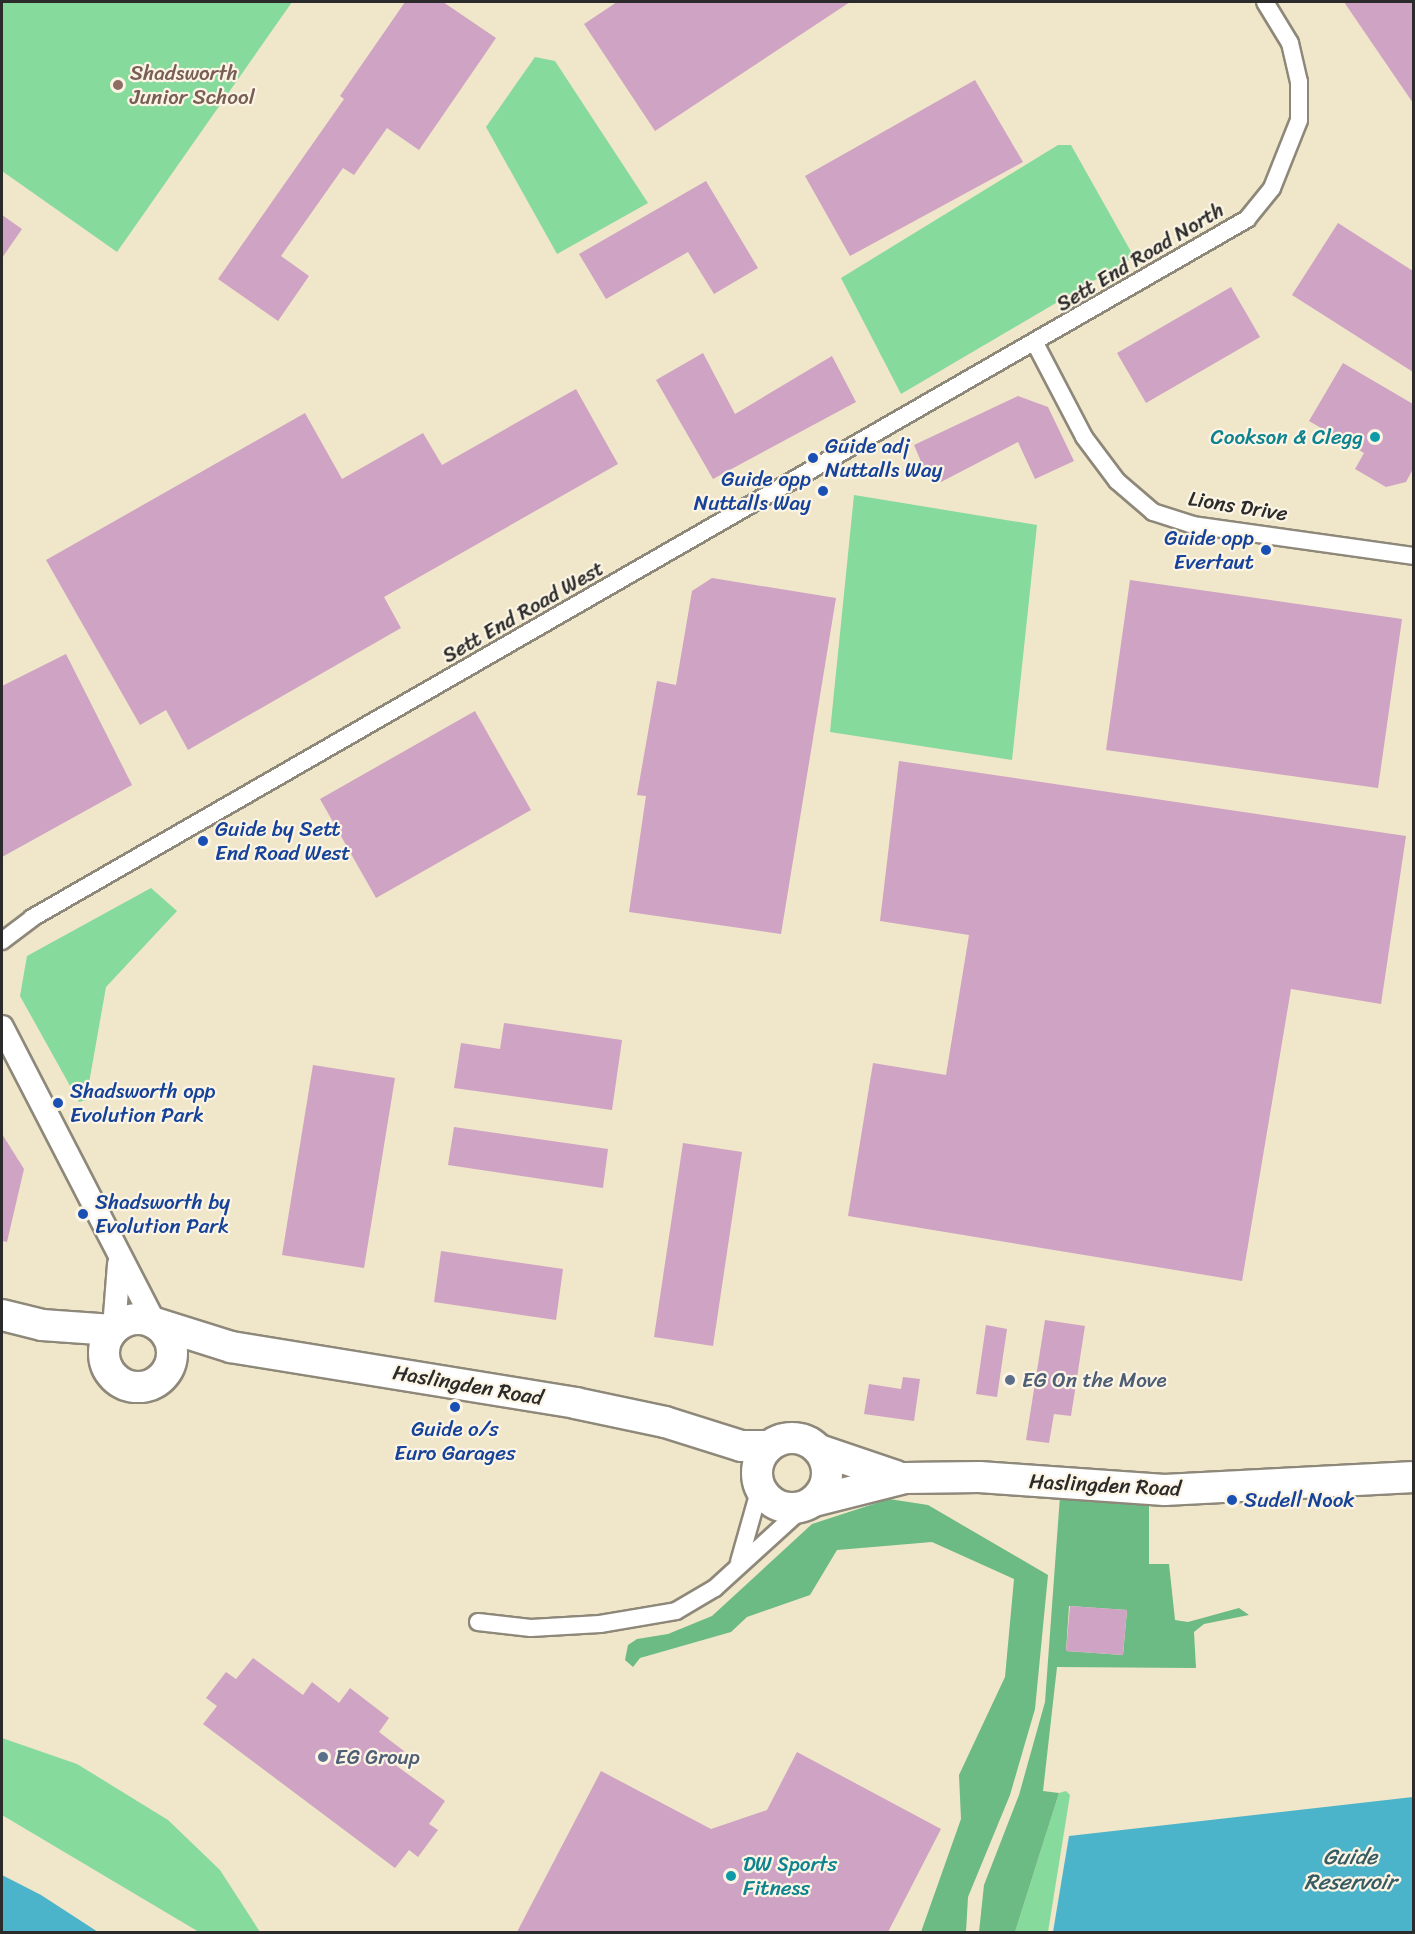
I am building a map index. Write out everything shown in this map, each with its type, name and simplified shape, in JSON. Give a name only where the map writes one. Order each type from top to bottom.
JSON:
[{"type":"highway","points":[[2,1315],[42,1325],[113,1329],[133,1319],[155,1323],[170,1340],[169,1369],[143,1387],[113,1377],[42,1325]]},
{"type":"highway","name":"Haslingden Road","points":[[155,1323],[231,1347],[575,1403],[741,1446],[769,1446]]},
{"type":"highway","points":[[113,1329],[104,1358],[113,1377]]},
{"type":"highway","name":"Haslingden Road","points":[[169,1369],[231,1347]]},
{"type":"highway","name":"Haslingden Road","points":[[703,1435],[759,1487]]},
{"type":"highway","points":[[798,1438],[819,1450],[827,1471],[810,1504],[774,1504],[759,1487],[757,1465],[769,1446],[798,1438]]},
{"type":"highway","name":"Haslingden Road","points":[[819,1450],[905,1478]]},
{"type":"highway","name":"Haslingden Road","points":[[810,1504],[905,1478],[979,1477],[1165,1490],[1413,1477]]},
{"type":"main road","points":[[2,1027],[6,1044],[155,1323]]},
{"type":"main road","points":[[113,1329],[118,1257]]},
{"type":"street","name":"Sett End Road North","points":[[1036,345],[1209,244],[1247,219],[1272,188],[1299,120],[1299,82],[1290,43],[1265,2]]},
{"type":"street","name":"Lions Drive","points":[[1036,345],[1084,437],[1118,481],[1153,512],[1193,525],[1413,556]]},
{"type":"street","name":"Sett End Road West","points":[[2,941],[32,918],[1036,345]]},
{"type":"street","name":"Sett End Road West","points":[[2,925],[32,918]]},
{"type":"street","points":[[738,1562],[759,1487]]},
{"type":"street","points":[[477,1622],[531,1628],[659,1616],[705,1595],[738,1562],[810,1504]]},
{"type":"green space","name":"Shadsworth Junior School","points":[[2,2],[292,2],[117,252],[2,171]]},
{"type":"green space","points":[[535,57],[555,61],[648,203],[557,254],[486,127]]},
{"type":"green space","points":[[1058,145],[1071,145],[1134,257],[901,394],[841,278]]},
{"type":"green space","points":[[854,495],[1037,525],[1012,760],[830,732]]},
{"type":"green space","points":[[151,888],[177,911],[106,987],[86,1100],[79,1102],[20,996],[27,956]]},
{"type":"green space","points":[[1060,1496],[1149,1506],[1149,1564],[1169,1564],[1175,1620],[1188,1622],[1239,1608],[1249,1615],[1204,1624],[1194,1632],[1196,1668],[1057,1667],[1043,1791],[1059,1793],[1015,1932],[979,1932],[984,1885],[1019,1795],[1045,1702]],"holes":[[[1069,1606],[1127,1610],[1123,1655],[1066,1651]]]},
{"type":"green space","points":[[889,1499],[928,1505],[1048,1575],[1035,1709],[1010,1795],[968,1897],[966,1932],[921,1932],[961,1819],[959,1775],[1005,1677],[1014,1579],[932,1542],[837,1550],[810,1595],[747,1617],[731,1632],[640,1658],[633,1667],[625,1660],[628,1645],[637,1639],[668,1634],[712,1616],[812,1524]]},
{"type":"green space","points":[[2,1738],[77,1764],[168,1820],[220,1870],[260,1932],[199,1932],[2,1815]]},
{"type":"green space","points":[[1066,1791],[1070,1795],[1048,1932],[1015,1932],[1059,1793]]},
{"type":"water","name":"Guide Reservoir","points":[[1413,1797],[1413,1932],[1053,1932],[1069,1836]]},
{"type":"water","points":[[2,1875],[41,1895],[98,1932],[2,1932]]},
{"type":"building","points":[[405,2],[443,2],[496,38],[419,150],[387,128],[354,175],[343,168],[281,256],[309,276],[278,321],[218,279],[344,99],[340,96]]},
{"type":"building","points":[[617,2],[850,2],[655,131],[584,24]]},
{"type":"building","points":[[1344,2],[1413,2],[1413,103]]},
{"type":"building","points":[[975,80],[1023,162],[850,256],[805,176]]},
{"type":"building","points":[[706,181],[758,268],[714,294],[688,252],[606,299],[579,254]]},
{"type":"building","points":[[2,215],[22,229],[2,258]]},
{"type":"building","points":[[1338,223],[1413,271],[1413,372],[1292,295]]},
{"type":"building","points":[[1231,287],[1260,337],[1146,403],[1117,353]]},
{"type":"building","points":[[703,353],[735,414],[832,356],[856,402],[713,479],[656,380]]},
{"type":"building","name":"Cookson & Clegg","points":[[1343,363],[1413,404],[1413,469],[1406,482],[1386,487],[1355,469],[1364,453],[1309,421]]},
{"type":"building","points":[[576,389],[618,464],[384,597],[401,628],[188,750],[166,710],[140,725],[46,560],[305,413],[342,479],[423,433],[442,465]]},
{"type":"building","points":[[1018,396],[1048,407],[1074,461],[1035,479],[1018,442],[941,482],[928,478],[914,445]]},
{"type":"building","points":[[712,578],[836,598],[781,934],[629,912],[646,796],[637,795],[657,681],[676,685],[692,591]]},
{"type":"building","points":[[1130,580],[1402,619],[1378,788],[1106,750]]},
{"type":"building","points":[[66,654],[132,785],[2,857],[2,686]]},
{"type":"building","points":[[475,711],[531,810],[376,898],[320,799]]},
{"type":"building","points":[[899,761],[1406,836],[1381,1004],[1291,989],[1242,1281],[848,1216],[873,1063],[946,1075],[969,935],[880,921]]},
{"type":"building","points":[[504,1023],[622,1040],[612,1110],[454,1088],[461,1043],[500,1049]]},
{"type":"building","points":[[313,1065],[395,1078],[364,1268],[282,1255]]},
{"type":"building","points":[[454,1127],[608,1149],[603,1188],[448,1165]]},
{"type":"building","points":[[2,1134],[24,1169],[7,1242],[2,1241]]},
{"type":"building","points":[[683,1143],[742,1152],[713,1346],[654,1337]]},
{"type":"building","points":[[441,1251],[563,1269],[556,1320],[434,1302]]},
{"type":"building","points":[[1045,1320],[1085,1326],[1071,1416],[1054,1414],[1049,1443],[1026,1440]]},
{"type":"building","points":[[986,1325],[1007,1329],[997,1397],[976,1394]]},
{"type":"building","points":[[903,1377],[920,1379],[914,1421],[864,1414],[869,1384],[901,1389]]},
{"type":"building","points":[[1070,1606],[1127,1610],[1123,1655],[1066,1651]]},
{"type":"building","name":"EG Group","points":[[253,1658],[303,1695],[312,1682],[339,1703],[350,1688],[389,1718],[379,1732],[404,1751],[394,1764],[445,1801],[429,1824],[438,1830],[418,1857],[409,1850],[395,1868],[203,1724],[217,1706],[206,1698],[226,1672],[236,1679]]},
{"type":"building","name":"DW Sports Fitness","points":[[797,1752],[941,1829],[888,1932],[517,1932],[601,1771],[711,1829],[767,1810]]},
{"type":"place","name":"Shadsworth Junior School","points":[[118,85]]},
{"type":"place","name":"Cookson & Clegg","points":[[1375,437]]},
{"type":"place","name":"Guide adj Nuttalls Way","points":[[813,458]]},
{"type":"place","name":"Guide opp Nuttalls Way","points":[[823,491]]},
{"type":"place","name":"Guide opp Evertaut","points":[[1266,550]]},
{"type":"place","name":"Guide by Sett End Road West","points":[[203,841]]},
{"type":"place","name":"Shadsworth opp Evolution Park","points":[[58,1103]]},
{"type":"place","name":"Shadsworth by Evolution Park","points":[[83,1214]]},
{"type":"place","name":"EG On the Move","points":[[1010,1380]]},
{"type":"place","name":"Guide o/s Euro Garages","points":[[455,1407]]},
{"type":"place","name":"Sudell Nook","points":[[1232,1500]]},
{"type":"place","name":"EG Group","points":[[323,1757]]},
{"type":"place","name":"DW Sports Fitness","points":[[731,1876]]}]
